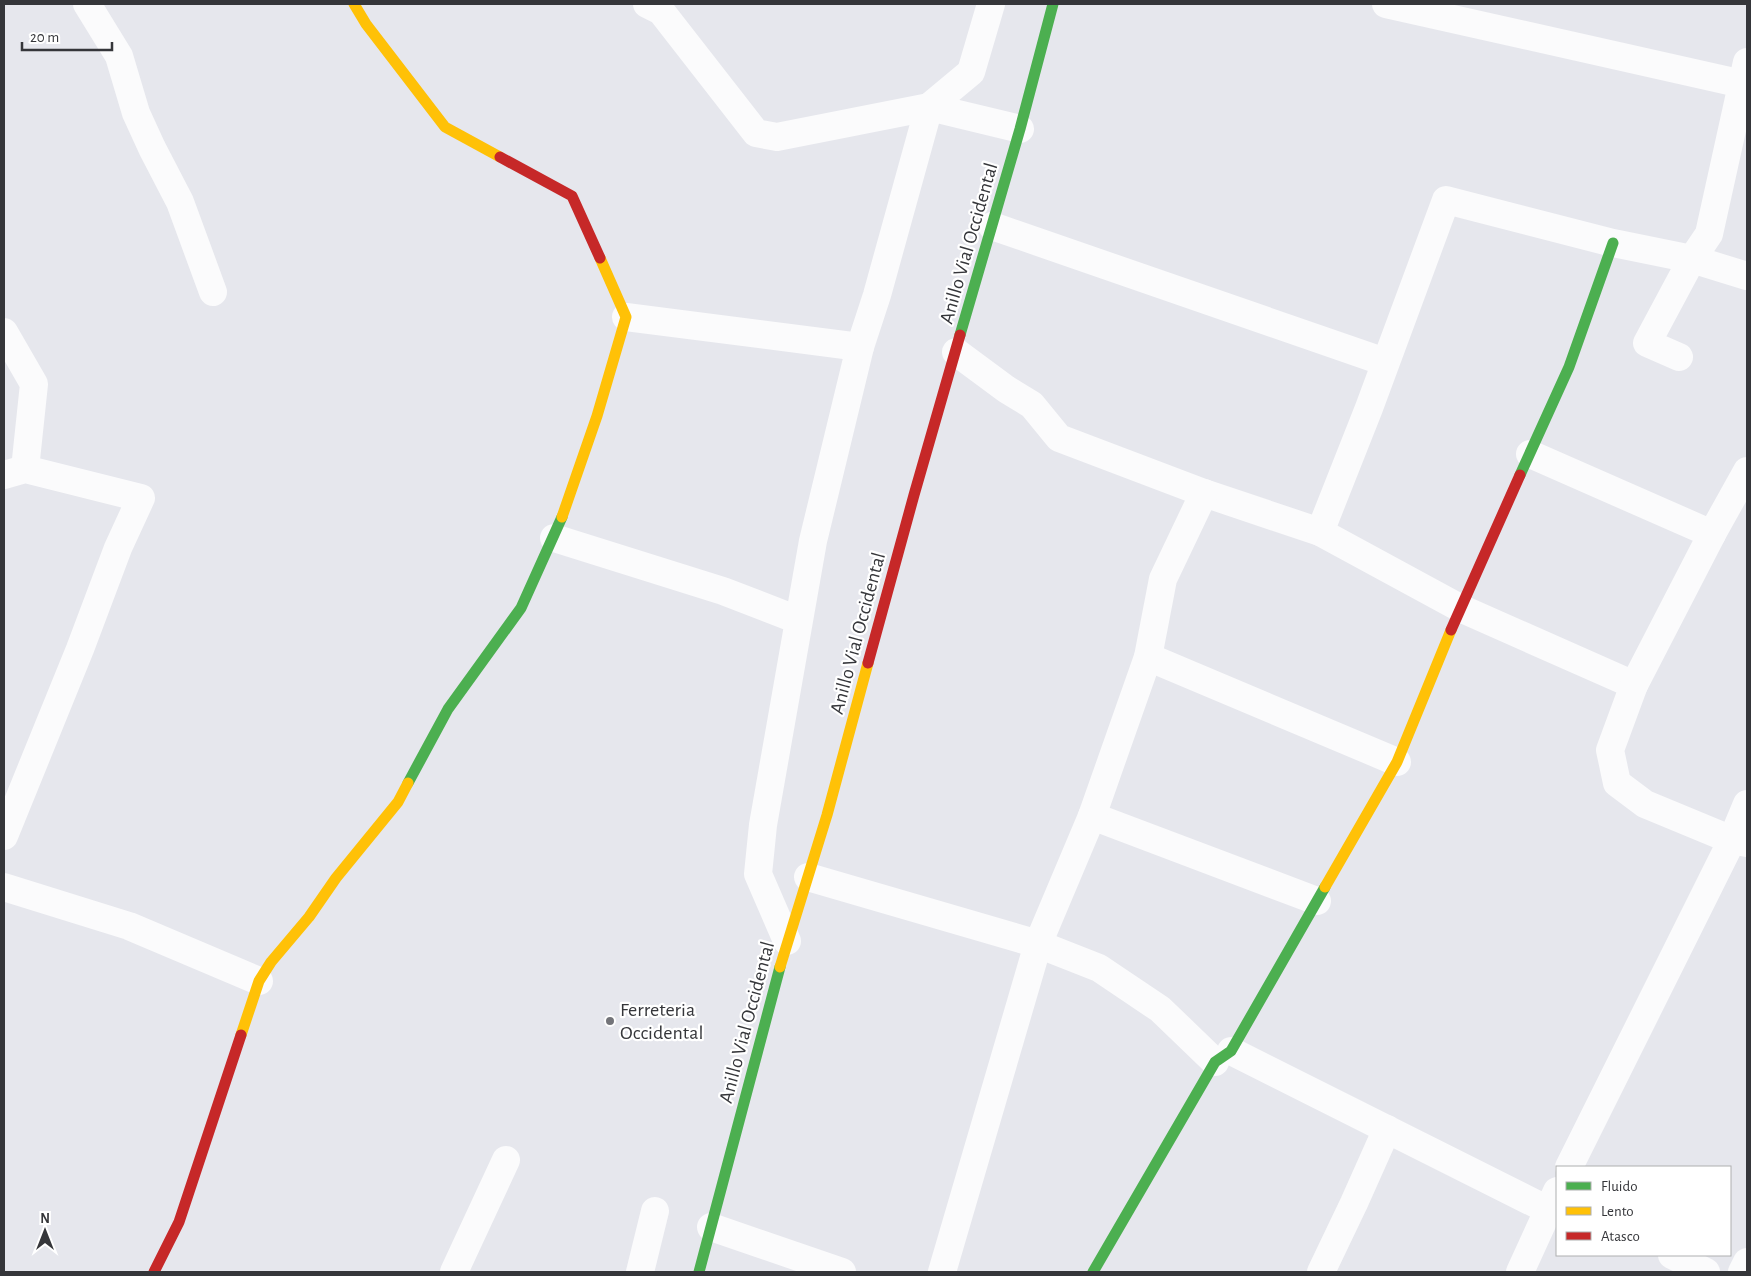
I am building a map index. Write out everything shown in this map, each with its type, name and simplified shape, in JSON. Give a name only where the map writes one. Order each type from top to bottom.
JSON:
[{"type":"main road","points":[[154,1272],[179,1222],[259,981],[271,962],[336,878],[398,802],[448,708],[521,608],[554,538],[567,505],[598,416],[626,317],[572,196],[445,127],[366,24],[354,4]]},
{"type":"main road","name":"Anillo Vial Occidental","points":[[699,1272],[787,942],[827,815],[912,504],[1020,128],[1053,4]]},
{"type":"main road","points":[[1093,1272],[1317,901],[1396,762],[1460,608],[1569,367],[1613,243]]},
{"type":"street","points":[[87,4],[119,56],[136,113],[180,202],[212,292]]},
{"type":"street","points":[[647,4],[661,11],[756,132],[778,138],[929,107],[1020,128]]},
{"type":"street","points":[[787,942],[758,874],[762,825],[813,542],[860,348],[877,295],[929,107],[971,72],[991,4]]},
{"type":"street","points":[[1386,4],[1746,77],[1709,234],[1692,259],[1647,344],[1680,357]]},
{"type":"street","points":[[1320,532],[1446,200],[1613,243],[1692,259],[1747,276]]},
{"type":"street","points":[[992,226],[1385,362]]},
{"type":"street","points":[[626,317],[860,348]]},
{"type":"street","points":[[4,332],[34,384],[14,472],[142,498],[118,548],[80,649],[4,836]]},
{"type":"street","points":[[956,352],[1006,389],[1032,405],[1059,438],[1204,493],[1320,532],[1460,608],[1634,685]]},
{"type":"street","points":[[1530,454],[1712,534]]},
{"type":"street","points":[[1740,842],[1645,804],[1617,783],[1610,750],[1634,685],[1712,534],[1747,471]]},
{"type":"street","points":[[942,1272],[1038,944],[1092,816],[1148,657],[1163,579],[1204,493]]},
{"type":"street","points":[[554,538],[723,591],[798,620]]},
{"type":"street","points":[[1148,657],[1396,762]]},
{"type":"street","points":[[1570,1166],[1740,842],[1747,804]]},
{"type":"street","points":[[1092,816],[1317,901]]},
{"type":"street","points":[[808,877],[1038,944],[1099,968],[1160,1009],[1223,1056],[1387,1129],[1555,1198],[1520,1272]]},
{"type":"street","points":[[4,887],[128,926],[259,981]]},
{"type":"street","points":[[1321,1272],[1387,1129]]},
{"type":"street","points":[[454,1272],[506,1160]]},
{"type":"street","points":[[640,1272],[655,1211]]},
{"type":"street","points":[[711,1227],[842,1272]]},
{"type":"street","points":[[1674,1256],[1706,1272]]},
{"type":"street","points":[[1742,1272],[1747,1262]]},
{"type":"traffic: fast","points":[[960,335],[1020,129],[1053,4]]},
{"type":"traffic: fast","points":[[1520,475],[1569,367],[1613,243]]},
{"type":"traffic: fast","points":[[408,783],[448,709],[521,608],[562,517]]},
{"type":"traffic: fast","points":[[1093,1272],[1215,1062],[1231,1051],[1325,887]]},
{"type":"traffic: fast","points":[[699,1272],[780,967]]},
{"type":"traffic: slow","points":[[354,4],[366,24],[445,127],[500,157]]},
{"type":"traffic: slow","points":[[562,517],[597,416],[626,317],[600,258]]},
{"type":"traffic: slow","points":[[1325,887],[1397,762],[1451,630]]},
{"type":"traffic: slow","points":[[780,967],[827,815],[868,663]]},
{"type":"traffic: slow","points":[[241,1035],[259,981],[271,962],[309,917],[336,878],[398,802],[408,783]]},
{"type":"traffic: jam","points":[[500,157],[572,196],[600,258]]},
{"type":"traffic: jam","points":[[868,663],[960,335]]},
{"type":"traffic: jam","points":[[1451,630],[1520,475]]},
{"type":"traffic: jam","points":[[154,1272],[179,1222],[241,1035]]},
{"type":"place","name":"Ferreteria Occidental","points":[[610,1021]]}]
